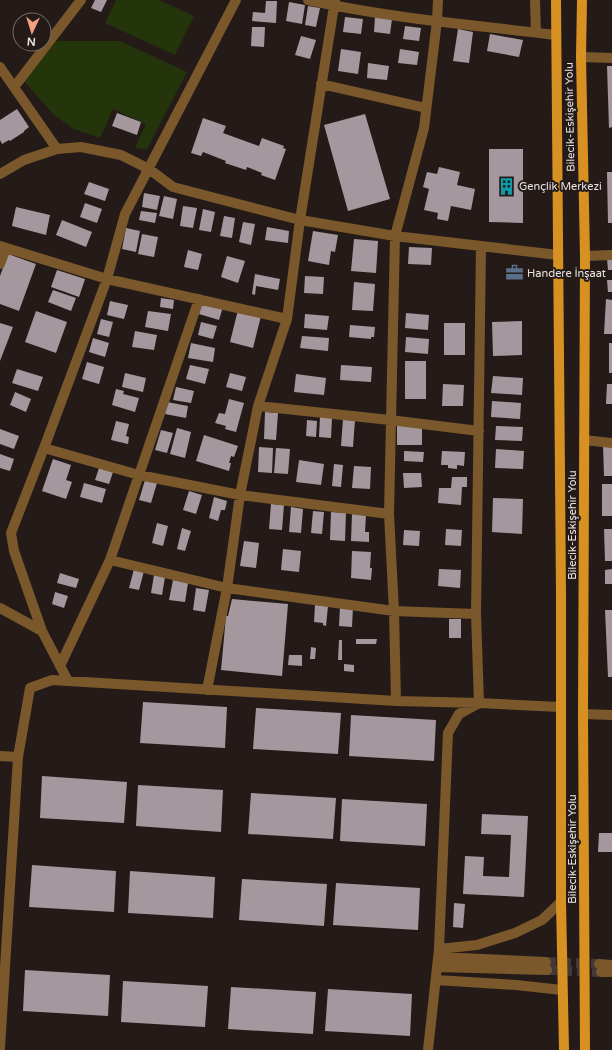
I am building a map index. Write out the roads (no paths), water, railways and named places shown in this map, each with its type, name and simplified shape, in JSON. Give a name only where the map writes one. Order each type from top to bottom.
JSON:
[{"type":"main road","name":"Bilecik-Eskişehir Yolu","points":[[556,0],[561,586],[561,902],[564,1050]]},
{"type":"main road","name":"Bilecik-Eskişehir Yolu","points":[[582,0],[581,57],[585,256],[583,714],[585,1050]]},
{"type":"street","points":[[15,86],[81,0]]},
{"type":"street","points":[[68,681],[42,631],[14,551],[11,534],[107,279],[125,214],[236,0]]},
{"type":"street","points":[[308,0],[334,3],[437,21],[556,35]]},
{"type":"street","points":[[396,700],[394,611],[389,514],[395,236],[424,128],[437,21],[438,0]]},
{"type":"street","points":[[535,0],[536,32]]},
{"type":"street","points":[[207,690],[228,588],[240,495],[258,406],[286,319],[334,3]]},
{"type":"street","points":[[581,57],[612,58]]},
{"type":"street","points":[[0,67],[15,86],[57,149]]},
{"type":"street","points":[[321,84],[426,108]]},
{"type":"street","points":[[0,174],[24,160],[57,149],[81,147],[121,155],[149,169],[173,187],[300,220],[395,236],[558,255]]},
{"type":"street","points":[[0,264],[3,247],[107,279],[286,319]]},
{"type":"street","points":[[479,703],[476,614],[481,247]]},
{"type":"street","points":[[585,256],[612,255]]},
{"type":"street","points":[[60,666],[110,560],[199,299]]},
{"type":"street","points":[[258,406],[479,431]]},
{"type":"street","points":[[584,440],[612,443]]},
{"type":"street","points":[[44,448],[139,475],[240,495],[389,514]]},
{"type":"street","points":[[110,560],[228,588],[394,611],[476,614]]},
{"type":"street","points":[[0,608],[42,631]]},
{"type":"street","points":[[0,1048],[18,757],[30,688],[52,680],[207,690],[560,707]]},
{"type":"street","points":[[428,1050],[439,953],[448,733],[459,714],[479,703]]},
{"type":"street","points":[[583,714],[612,715]]},
{"type":"street","points":[[0,756],[18,757]]},
{"type":"street","points":[[439,953],[477,945],[515,933],[542,920],[561,902]]},
{"type":"street","points":[[438,967],[547,966],[439,953]]},
{"type":"street","points":[[612,965],[600,968],[612,972]]},
{"type":"street","points":[[436,980],[516,985],[562,990]]},
{"type":"tunnel","points":[[546,962],[599,964]]},
{"type":"tunnel","points":[[547,970],[601,972]]},
{"type":"place","name":"Gençlik Merkezi","points":[[506,186]]},
{"type":"place","name":"Handere İnşaat","points":[[514,273]]}]
